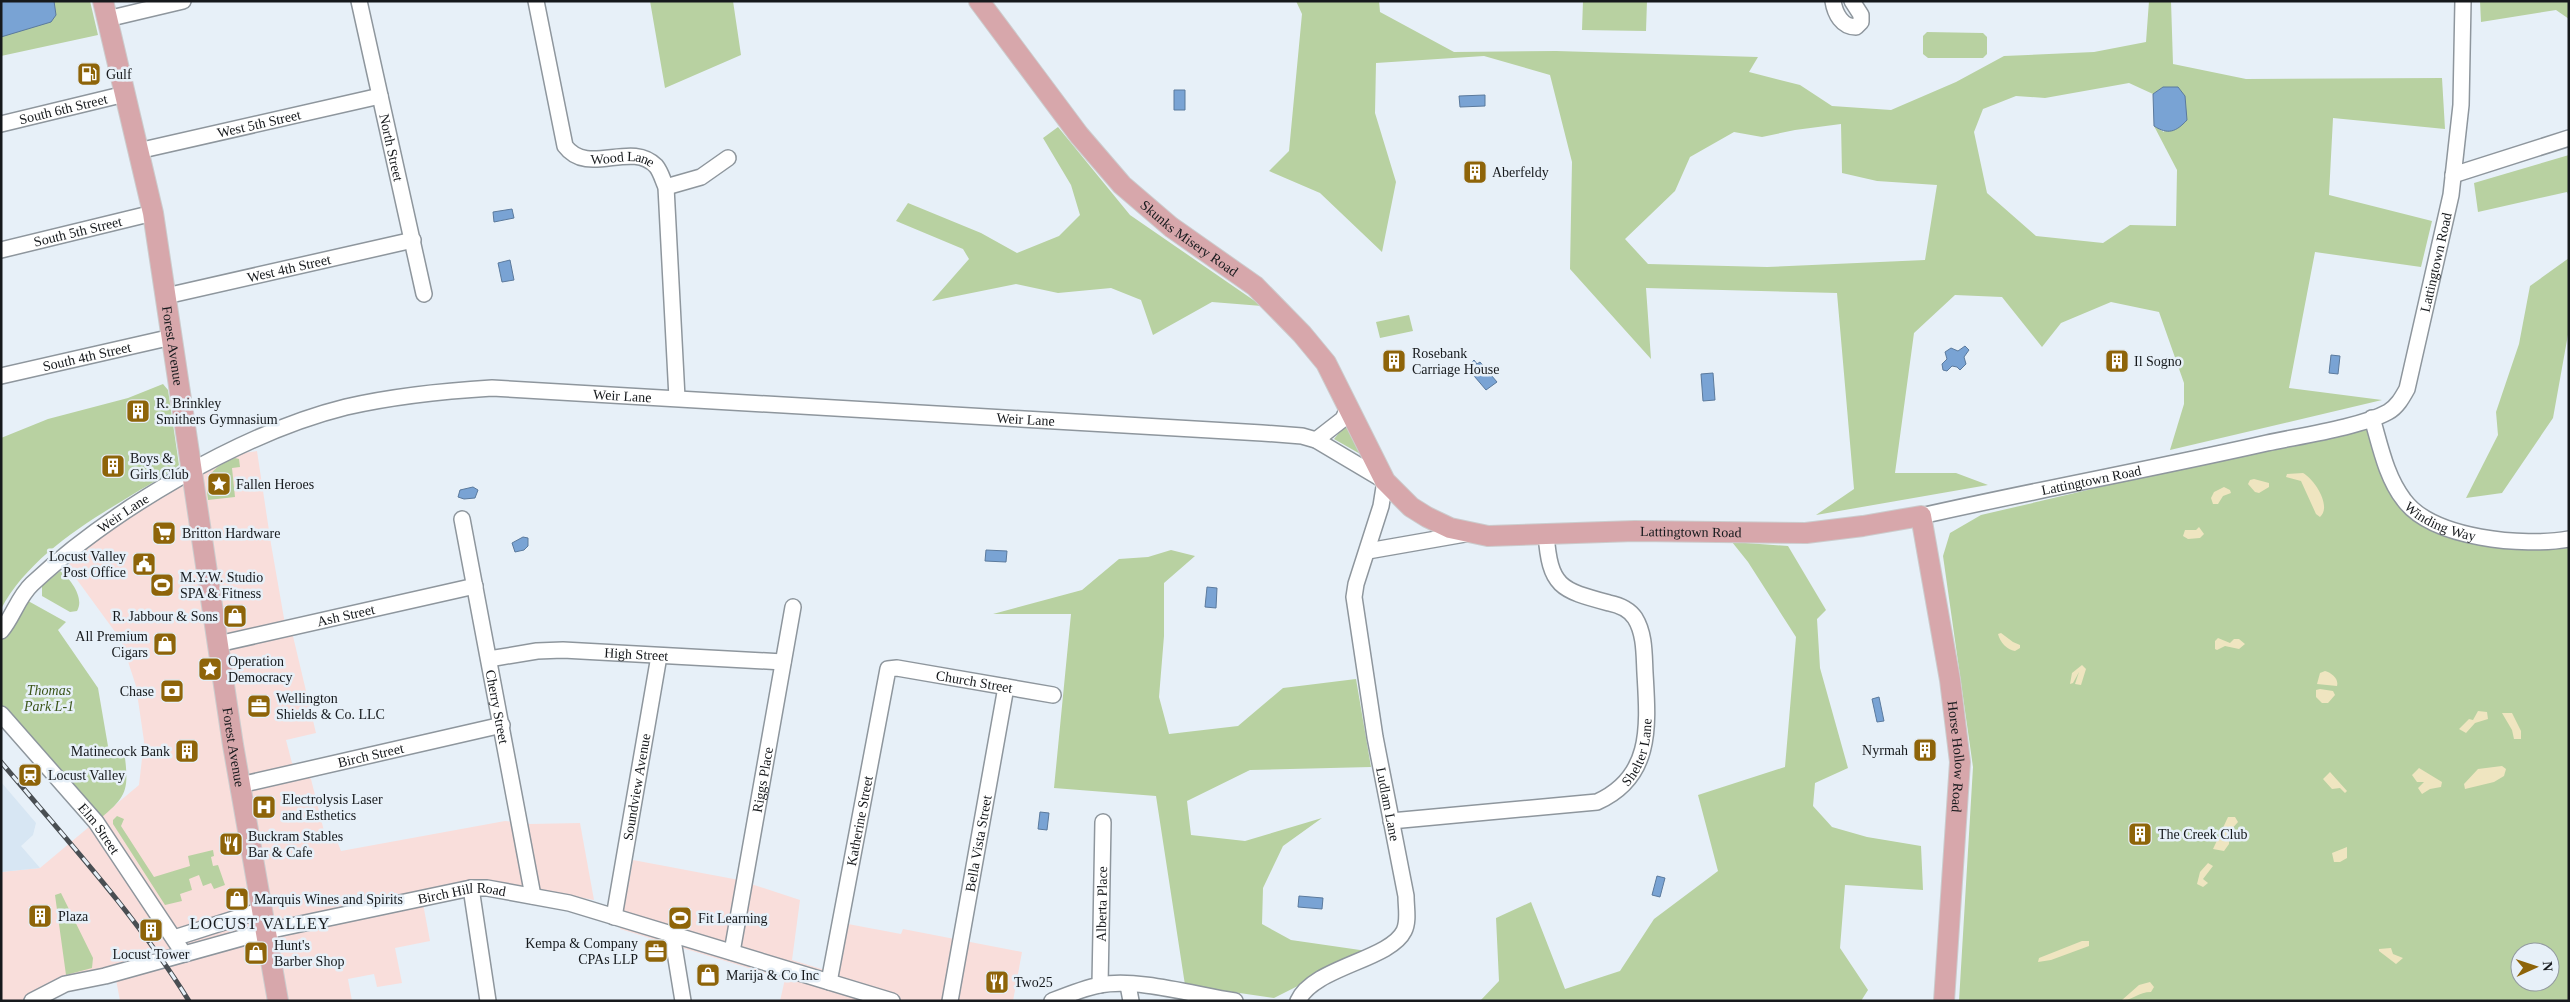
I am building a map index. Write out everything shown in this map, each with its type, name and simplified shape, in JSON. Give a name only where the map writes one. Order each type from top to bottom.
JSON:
[{"type":"main road","name":"Skunks Misery Road","points":[[979,1],[1074,128],[1122,185],[1171,227],[1255,286],[1277,306],[1326,363],[1385,481]]},
{"type":"main road","name":"Forest Avenue","points":[[105,10],[153,213],[240,785],[278,1001]]},
{"type":"main road","name":"Lattingtown Road","points":[[1385,481],[1411,507],[1427,517],[1467,533],[1488,536],[1635,531],[1806,532],[1863,526],[1922,516]]},
{"type":"main road","name":"Horse Hollow Road","points":[[1922,516],[1950,680],[1960,762],[1944,1001]]},
{"type":"street","points":[[105,10],[183,1]]},
{"type":"street","name":"North Street","points":[[359,1],[424,294]]},
{"type":"street","name":"Wood Lane","points":[[536,1],[565,146],[574,156],[588,160],[633,156],[648,160],[657,168],[666,188],[677,398]]},
{"type":"street","points":[[1833,1],[1842,22],[1849,27],[1856,27],[1861,22],[1861,15],[1852,1]]},
{"type":"street","name":"Lattingtown Road","points":[[1922,516],[2007,496],[2174,464],[2372,418],[2389,412],[2399,403],[2407,389],[2438,257],[2453,176],[2461,105],[2463,1]]},
{"type":"street","name":"South 6th Street","points":[[1,124],[126,94]]},
{"type":"street","name":"West 5th Street","points":[[138,151],[380,96]]},
{"type":"street","points":[[2453,176],[2569,138]]},
{"type":"street","points":[[666,188],[701,177],[728,158]]},
{"type":"street","name":"South 5th Street","points":[[1,250],[153,213]]},
{"type":"street","name":"West 4th Street","points":[[166,296],[413,240]]},
{"type":"street","name":"South 4th Street","points":[[1,376],[172,336]]},
{"type":"street","name":"Weir Lane","points":[[2,634],[30,585],[97,531],[144,499],[192,472],[281,428],[344,408],[412,395],[492,388],[1302,436],[1316,440],[1385,481]]},
{"type":"street","points":[[1316,440],[1343,419],[1349,406]]},
{"type":"street","name":"Winding Way","points":[[2372,418],[2389,472],[2403,499],[2417,515],[2432,523],[2503,540],[2544,543],[2569,539]]},
{"type":"street","name":"Ludlam Lane","points":[[1298,1001],[1304,990],[1316,981],[1394,942],[1404,932],[1407,920],[1406,896],[1355,615],[1356,584],[1381,506],[1385,481]]},
{"type":"street","name":"Cherry Street","points":[[462,519],[533,896]]},
{"type":"street","points":[[1368,551],[1467,533]]},
{"type":"street","name":"Shelter Lane","points":[[1391,821],[1597,802],[1622,788],[1634,771],[1645,740],[1648,720],[1644,647],[1640,627],[1634,616],[1624,608],[1576,593],[1559,583],[1548,563],[1546,534]]},
{"type":"street","name":"Ash Street","points":[[218,644],[475,586]]},
{"type":"street","name":"Riggs Place","points":[[732,952],[793,607]]},
{"type":"street","name":"High Street","points":[[489,660],[537,651],[563,650],[783,662]]},
{"type":"street","name":"Soundview Avenue","points":[[614,917],[659,656]]},
{"type":"street","name":"Katherine Street","points":[[829,982],[886,672],[891,668],[897,668]]},
{"type":"street","name":"Church Street","points":[[897,668],[1053,694]]},
{"type":"street","name":"Bella Vista Street","points":[[950,1001],[1006,687]]},
{"type":"street","name":"Elm Street","points":[[1,714],[96,822],[184,954]]},
{"type":"street","name":"Birch Street","points":[[240,785],[502,726]]},
{"type":"street","name":"Alberta Place","points":[[1100,985],[1103,822]]},
{"type":"street","points":[[471,888],[488,1001]]},
{"type":"street","name":"Birch Hill Road","points":[[32,1001],[65,984],[105,976],[267,930],[471,888],[487,888],[569,903],[892,1001]]},
{"type":"street","points":[[174,938],[262,910]]},
{"type":"street","points":[[672,934],[683,1001]]},
{"type":"street","points":[[1128,984],[1131,1001]]},
{"type":"street","points":[[1052,1001],[1100,985],[1128,984],[1235,1001]]},
{"type":"shaded area","points":[[257,451],[285,624],[292,632],[316,733],[286,740],[292,763],[311,779],[324,831],[333,831],[341,851],[505,821],[530,824],[580,823],[594,900],[482,879],[421,893],[430,941],[395,948],[402,983],[377,987],[374,974],[348,979],[352,1001],[120,1001],[115,974],[31,1001],[1,1001],[1,872],[40,868],[139,785],[144,741],[136,686],[121,640],[67,566],[130,513],[234,454]]},
{"type":"shaded area","points":[[1,782],[36,823],[33,835],[21,846],[40,868],[1,872]]},
{"type":"shaded area","points":[[633,860],[739,880],[800,900],[792,960],[838,974],[848,924],[901,934],[903,929],[1022,952],[1013,1001],[780,1001],[785,979],[620,929]]},
{"type":"green space","points":[[1,1],[90,1],[98,35],[1,56]]},
{"type":"green space","points":[[650,1],[733,1],[741,55],[665,88]]},
{"type":"green space","points":[[1296,1],[1379,1],[1380,12],[1454,52],[1556,51],[1758,57],[1749,72],[1800,85],[1832,106],[1891,110],[1956,82],[2004,56],[2094,52],[2146,42],[2149,1],[2171,1],[2173,64],[2246,79],[2442,78],[2445,129],[2333,118],[2329,195],[2432,221],[2421,267],[2315,252],[2289,388],[2382,400],[2170,450],[2184,404],[2184,383],[2159,312],[2111,302],[2061,323],[2042,347],[2002,297],[1955,295],[1914,333],[1895,473],[1956,473],[1988,485],[1816,515],[1854,489],[1837,293],[1646,288],[1651,359],[1570,269],[1572,162],[1550,75],[1484,56],[1376,63],[1375,113],[1396,182],[1382,252],[1320,193],[1269,171],[1289,151],[1302,14]],"holes":[[[2129,83],[2153,94],[2163,87],[2178,87],[2164,132],[2154,126],[2177,170],[2176,226],[2130,225],[2103,243],[2036,236],[1987,193],[1974,132],[1983,109],[2016,96],[2045,98]],[[1841,124],[1842,173],[1877,181],[1937,185],[1925,260],[1767,267],[1648,264],[1625,239],[1675,191],[1690,157],[1734,132],[1762,137],[1795,130]]]},
{"type":"green space","points":[[1583,1],[1647,1],[1646,31],[1582,30]]},
{"type":"green space","points":[[2480,1],[2569,1],[2569,19],[2556,10],[2481,22]]},
{"type":"green space","points":[[1927,32],[1983,33],[1987,37],[1987,54],[1983,58],[1928,58],[1923,54],[1923,36]]},
{"type":"green space","points":[[1058,127],[1130,215],[1262,306],[1212,302],[1153,335],[1141,300],[1111,288],[1058,293],[1016,284],[932,301],[969,259],[963,249],[896,221],[908,203],[981,233],[1017,253],[1059,236],[1080,215],[1071,185],[1043,138]]},
{"type":"green space","points":[[2569,155],[2569,196],[2567,192],[2478,212],[2474,183]]},
{"type":"green space","points":[[2569,258],[2569,329],[2553,418],[2502,493],[2466,498],[2498,435],[2496,412],[2519,344],[2530,286]]},
{"type":"green space","points":[[1409,315],[1413,331],[1380,338],[1376,322]]},
{"type":"green space","points":[[163,384],[168,390],[179,465],[91,520],[56,546],[25,575],[1,609],[1,438],[48,419],[128,398]]},
{"type":"green space","points":[[1349,421],[1362,455],[1334,439]]},
{"type":"green space","points":[[2371,424],[2400,500],[2504,547],[2541,549],[2569,545],[2569,1001],[1959,1001],[1973,767],[1943,556],[1950,533],[1981,515]]},
{"type":"green space","points":[[235,458],[239,459],[240,467],[232,468],[235,497],[208,500],[207,484],[212,473],[221,465]]},
{"type":"green space","points":[[1732,542],[1788,546],[1826,610],[1817,619],[1820,668],[1848,768],[1815,783],[1813,806],[1832,827],[1867,837],[1921,846],[1923,890],[1845,885],[1840,948],[1868,990],[1861,1001],[1480,1001],[1499,981],[1496,918],[1531,902],[1565,989],[1620,971],[1654,919],[1718,871],[1698,795],[1785,767],[1796,637],[1748,562]]},
{"type":"green space","points":[[1171,550],[1195,556],[1164,583],[1164,636],[1159,697],[1169,734],[1238,726],[1283,688],[1356,679],[1371,767],[1250,770],[1187,801],[1191,835],[1245,841],[1322,818],[1283,846],[1263,888],[1262,924],[1291,940],[1367,951],[1274,998],[1185,985],[1156,796],[1054,788],[1071,614],[993,614],[1082,590],[1119,559],[1148,557]]},
{"type":"green space","points":[[60,571],[72,583],[78,594],[79,606],[77,611],[70,612],[42,596],[42,586]]},
{"type":"green space","name":"Thomas Park L-1","points":[[21,597],[66,622],[58,630],[98,688],[109,752],[124,749],[126,783],[124,791],[115,805],[96,822],[1,714],[2,631]]},
{"type":"green space","points":[[117,816],[124,819],[121,826],[154,877],[190,866],[188,856],[213,850],[214,856],[211,857],[213,866],[218,865],[225,885],[214,889],[211,883],[203,886],[199,875],[189,879],[192,890],[180,894],[182,901],[165,905],[113,824],[113,820]]},
{"type":"green space","points":[[61,893],[93,958],[92,968],[66,975],[55,895]]},
{"type":"sand","points":[[2303,473],[2317,487],[2323,500],[2323,512],[2320,517],[2316,514],[2301,481],[2286,477],[2287,474]]},
{"type":"sand","points":[[2254,479],[2269,483],[2269,487],[2259,493],[2255,492],[2248,484],[2250,480]]},
{"type":"sand","points":[[2224,487],[2230,490],[2231,493],[2223,496],[2218,504],[2213,504],[2211,498],[2214,492]]},
{"type":"sand","points":[[2199,527],[2204,534],[2200,538],[2188,539],[2183,536],[2185,530],[2196,530]]},
{"type":"sand","points":[[2001,633],[2020,645],[2020,648],[2015,651],[2007,647],[1999,637],[1998,634]]},
{"type":"sand","points":[[2218,638],[2230,643],[2234,639],[2239,639],[2245,644],[2239,649],[2225,646],[2217,650],[2215,649],[2215,641]]},
{"type":"sand","points":[[2082,665],[2086,669],[2081,685],[2075,684],[2079,672],[2073,683],[2070,684],[2072,673]]},
{"type":"sand","points":[[2325,671],[2334,677],[2337,681],[2337,686],[2317,684],[2320,673]]},
{"type":"sand","points":[[2316,690],[2333,691],[2335,695],[2328,703],[2322,703],[2316,697]]},
{"type":"sand","points":[[2478,711],[2487,712],[2488,719],[2475,723],[2466,733],[2459,729],[2469,719],[2473,720]]},
{"type":"sand","points":[[2502,713],[2512,713],[2521,731],[2521,739],[2514,739],[2512,730]]},
{"type":"sand","points":[[2502,766],[2506,769],[2504,776],[2494,782],[2465,789],[2464,784],[2478,769]]},
{"type":"sand","points":[[2419,768],[2442,782],[2441,787],[2430,789],[2422,794],[2418,788],[2424,782],[2417,782],[2412,775]]},
{"type":"sand","points":[[2330,772],[2347,791],[2345,793],[2340,788],[2332,789],[2323,779]]},
{"type":"sand","points":[[2228,817],[2235,817],[2238,822],[2229,832],[2229,844],[2224,851],[2213,849]]},
{"type":"sand","points":[[2347,847],[2347,858],[2340,862],[2334,862],[2332,853]]},
{"type":"sand","points":[[2208,863],[2213,866],[2203,879],[2208,883],[2203,887],[2197,884],[2200,872]]},
{"type":"sand","points":[[2082,941],[2089,941],[2089,946],[2051,960],[2038,962],[2039,958]]},
{"type":"sand","points":[[2391,948],[2393,954],[2403,958],[2396,964],[2379,951],[2379,949]]},
{"type":"sand","points":[[2150,982],[2154,987],[2151,992],[2122,1000],[2139,985]]},
{"type":"water","points":[[1,1],[54,1],[56,15],[51,22],[1,37]]},
{"type":"water","points":[[2163,87],[2178,87],[2185,96],[2187,120],[2172,131],[2164,131],[2154,126],[2153,94]]},
{"type":"water","points":[[1174,90],[1185,90],[1185,110],[1174,110]]},
{"type":"water","points":[[1485,95],[1485,106],[1460,107],[1459,96]]},
{"type":"water","points":[[512,209],[514,218],[494,222],[493,212]]},
{"type":"water","points":[[510,260],[514,280],[502,282],[498,263]]},
{"type":"water","points":[[1965,346],[1969,350],[1964,357],[1966,364],[1960,370],[1952,366],[1947,371],[1943,370],[1942,364],[1947,359],[1945,352],[1951,348],[1958,351]]},
{"type":"water","points":[[2331,355],[2340,356],[2338,374],[2329,373]]},
{"type":"water","points":[[1474,360],[1477,364],[1480,362],[1497,382],[1486,390],[1469,370],[1472,368],[1469,365]]},
{"type":"water","points":[[1713,373],[1715,400],[1703,401],[1701,374]]},
{"type":"water","points":[[473,487],[478,490],[475,498],[464,499],[458,497],[460,490]]},
{"type":"water","points":[[523,537],[528,538],[528,546],[524,550],[515,552],[512,543]]},
{"type":"water","points":[[986,550],[1007,551],[1006,562],[985,561]]},
{"type":"water","points":[[1207,587],[1217,588],[1216,608],[1205,607]]},
{"type":"water","points":[[1879,697],[1884,721],[1877,722],[1872,699]]},
{"type":"water","points":[[1040,812],[1049,813],[1047,830],[1038,829]]},
{"type":"water","points":[[1657,876],[1665,878],[1660,897],[1652,895]]},
{"type":"water","points":[[1299,896],[1323,898],[1322,909],[1298,907]]},
{"type":"railway","points":[[1,762],[123,908],[189,1001]]},
{"type":"place","name":"Gulf","points":[[89,74]]},
{"type":"place","name":"Aberfeldy","points":[[1475,172]]},
{"type":"place","name":"Rosebank Carriage House","points":[[1394,361]]},
{"type":"place","name":"Il Sogno","points":[[2117,361]]},
{"type":"place","name":"R. Brinkley Smithers Gymnasium","points":[[138,411]]},
{"type":"place","name":"Boys & Girls Club","points":[[113,466]]},
{"type":"place","name":"Fallen Heroes","points":[[219,484]]},
{"type":"place","name":"Britton Hardware","points":[[164,533]]},
{"type":"place","name":"Locust Valley Post Office","points":[[144,564]]},
{"type":"place","name":"M.Y.W. Studio SPA & Fitness","points":[[162,585]]},
{"type":"place","name":"R. Jabbour & Sons","points":[[235,616]]},
{"type":"place","name":"All Premium Cigars","points":[[165,644]]},
{"type":"place","name":"Operation Democracy","points":[[210,669]]},
{"type":"place","name":"Chase","points":[[172,691]]},
{"type":"place","name":"Wellington Shields & Co. LLC","points":[[259,706]]},
{"type":"place","name":"Nyrmah","points":[[1925,750]]},
{"type":"place","name":"Matinecock Bank","points":[[187,751]]},
{"type":"place","name":"Locust Valley","points":[[30,775]]},
{"type":"place","name":"Electrolysis Laser and Esthetics","points":[[264,807]]},
{"type":"place","name":"The Creek Club","points":[[2140,834]]},
{"type":"place","name":"Buckram Stables Bar & Cafe","points":[[231,844]]},
{"type":"place","name":"Marquis Wines and Spirits","points":[[237,899]]},
{"type":"place","name":"Plaza","points":[[40,916]]},
{"type":"place","name":"Fit Learning","points":[[680,918]]},
{"type":"place","name":"Locust Tower","points":[[151,930]]},
{"type":"place","name":"Kempa & Company CPAs LLP","points":[[656,951]]},
{"type":"place","name":"Hunt's Barber Shop","points":[[256,953]]},
{"type":"place","name":"Marija & Co Inc","points":[[708,975]]},
{"type":"place","name":"Two25","points":[[997,982]]},
{"type":"district","name":"LOCUST VALLEY","points":[[260,923]]}]
